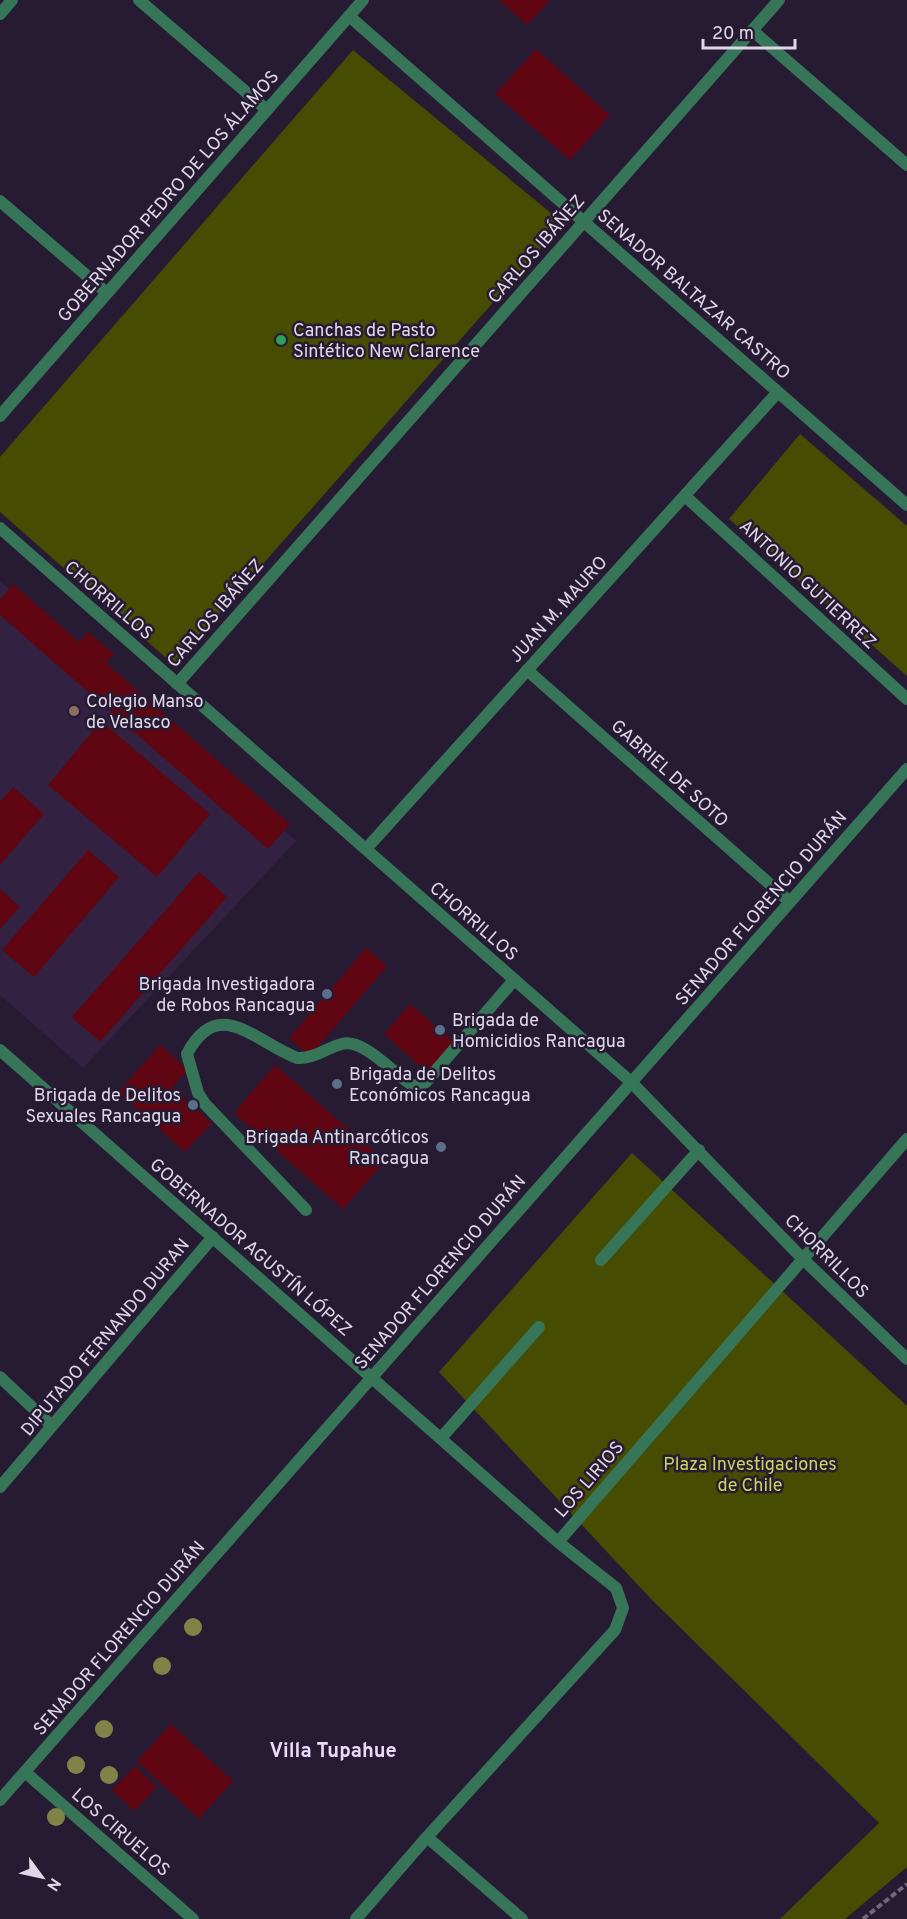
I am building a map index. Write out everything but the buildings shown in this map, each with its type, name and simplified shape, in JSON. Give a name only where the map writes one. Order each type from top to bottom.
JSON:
[{"type":"street","points":[[0,14],[12,0]]},
{"type":"street","points":[[139,0],[267,110]]},
{"type":"street","name":"GOBERNADOR PEDRO DE LOS ÁLAMOS","points":[[0,416],[363,0]]},
{"type":"street","name":"CARLOS IBÁÑEZ","points":[[177,684],[779,0]]},
{"type":"street","name":"SENADOR BALTAZAR CASTRO","points":[[349,16],[907,505]]},
{"type":"street","points":[[753,31],[907,165]]},
{"type":"street","points":[[0,201],[108,293]]},
{"type":"street","name":"JUAN M. MAURO","points":[[366,849],[778,392]]},
{"type":"street","name":"ANTONIO GUTIERREZ","points":[[685,496],[907,699]]},
{"type":"street","name":"CHORRILLOS","points":[[0,528],[631,1082],[803,1259],[907,1359]]},
{"type":"street","name":"GABRIEL DE SOTO","points":[[527,670],[790,902]]},
{"type":"street","name":"SENADOR FLORENCIO DURÁN","points":[[0,1800],[907,769]]},
{"type":"street","points":[[306,1210],[198,1093],[187,1054],[195,1039],[207,1028],[220,1023],[235,1026],[297,1058],[307,1059],[351,1042],[362,1046],[401,1079],[414,1086],[426,1082],[514,980]]},
{"type":"street","name":"GOBERNADOR AGUSTÍN LÓPEZ","points":[[0,1050],[558,1542]]},
{"type":"street","name":"LOS LIRIOS","points":[[356,1919],[427,1837],[615,1630],[623,1608],[616,1588],[558,1542],[907,1139]]},
{"type":"street","points":[[601,1260],[699,1150]]},
{"type":"street","name":"DIPUTADO FERNANDO DURAN","points":[[0,1488],[213,1238]]},
{"type":"street","points":[[441,1438],[538,1327]]},
{"type":"street","points":[[0,1377],[52,1426]]},
{"type":"street","name":"LOS CIRUELOS","points":[[25,1772],[193,1919]]},
{"type":"street","points":[[427,1837],[522,1919]]},
{"type":"path","points":[[863,1919],[907,1884]]},
{"type":"shaded area","name":"Colegio Manso de Velasco","points":[[0,581],[296,841],[83,1068],[0,995]]},
{"type":"green space","name":"Canchas de Pasto Sintético New Clarence","points":[[353,50],[563,223],[174,665],[0,512],[0,457]]},
{"type":"green space","points":[[800,434],[907,526],[907,676],[729,519]]},
{"type":"green space","name":"Plaza Investigaciones de Chile","points":[[632,1153],[907,1406],[907,1867],[845,1919],[780,1919],[879,1823],[651,1599],[439,1372]]},
{"type":"place","name":"Canchas de Pasto Sintético New Clarence","points":[[281,340]]},
{"type":"place","name":"Colegio Manso de Velasco","points":[[74,711]]},
{"type":"place","name":"Brigada Investigadora de Robos Rancagua","points":[[327,994]]},
{"type":"place","name":"Brigada de Homicidios Rancagua","points":[[440,1030]]},
{"type":"place","name":"Brigada de Delitos Económicos Rancagua","points":[[337,1084]]},
{"type":"place","name":"Brigada de Delitos Sexuales Rancagua","points":[[193,1105]]},
{"type":"place","name":"Brigada Antinarcóticos Rancagua","points":[[441,1147]]},
{"type":"district","name":"Villa Tupahue","points":[[333,1750]]}]
